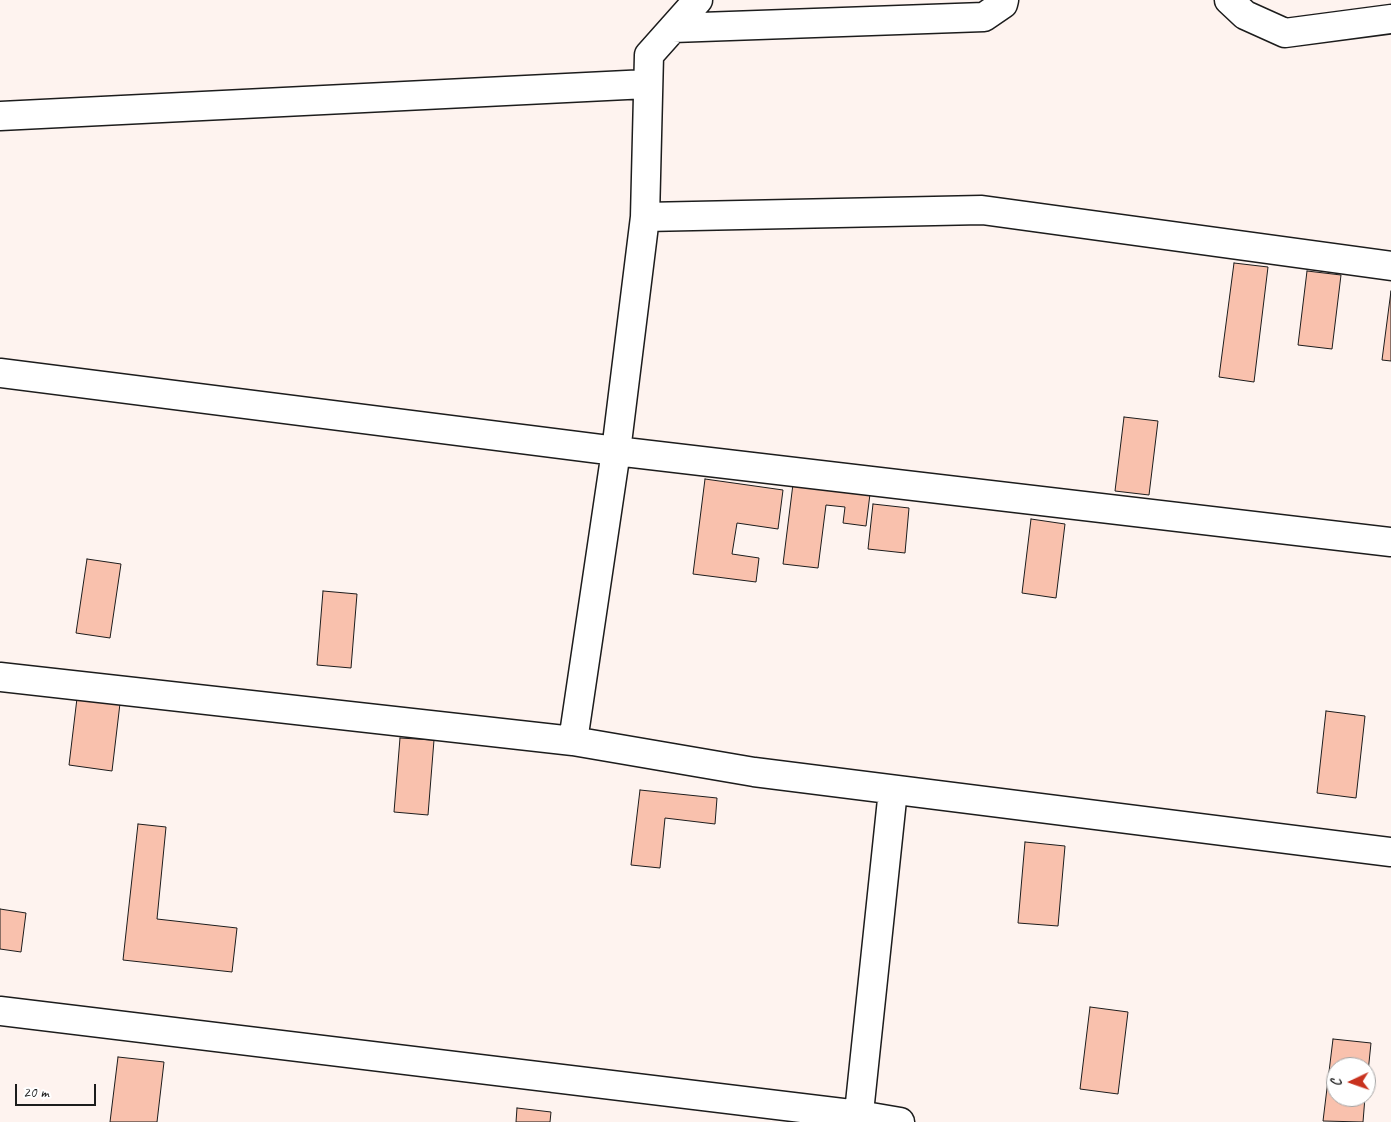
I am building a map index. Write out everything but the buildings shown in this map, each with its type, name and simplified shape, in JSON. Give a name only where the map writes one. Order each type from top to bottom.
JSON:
[{"type":"street","points":[[573,741],[616,451],[645,217],[649,55],[698,0]]},
{"type":"street","points":[[672,28],[984,17],[1003,4],[1004,0]]},
{"type":"street","points":[[1229,0],[1245,14],[1285,33],[1391,19]]},
{"type":"street","points":[[0,116],[647,84]]},
{"type":"street","points":[[645,217],[982,210],[1391,266]]},
{"type":"street","points":[[0,373],[616,451],[1391,542]]},
{"type":"street","points":[[0,677],[573,741],[754,772],[1391,852]]},
{"type":"street","points":[[859,1119],[893,790]]},
{"type":"street","points":[[0,1011],[859,1119],[900,1122]]}]
